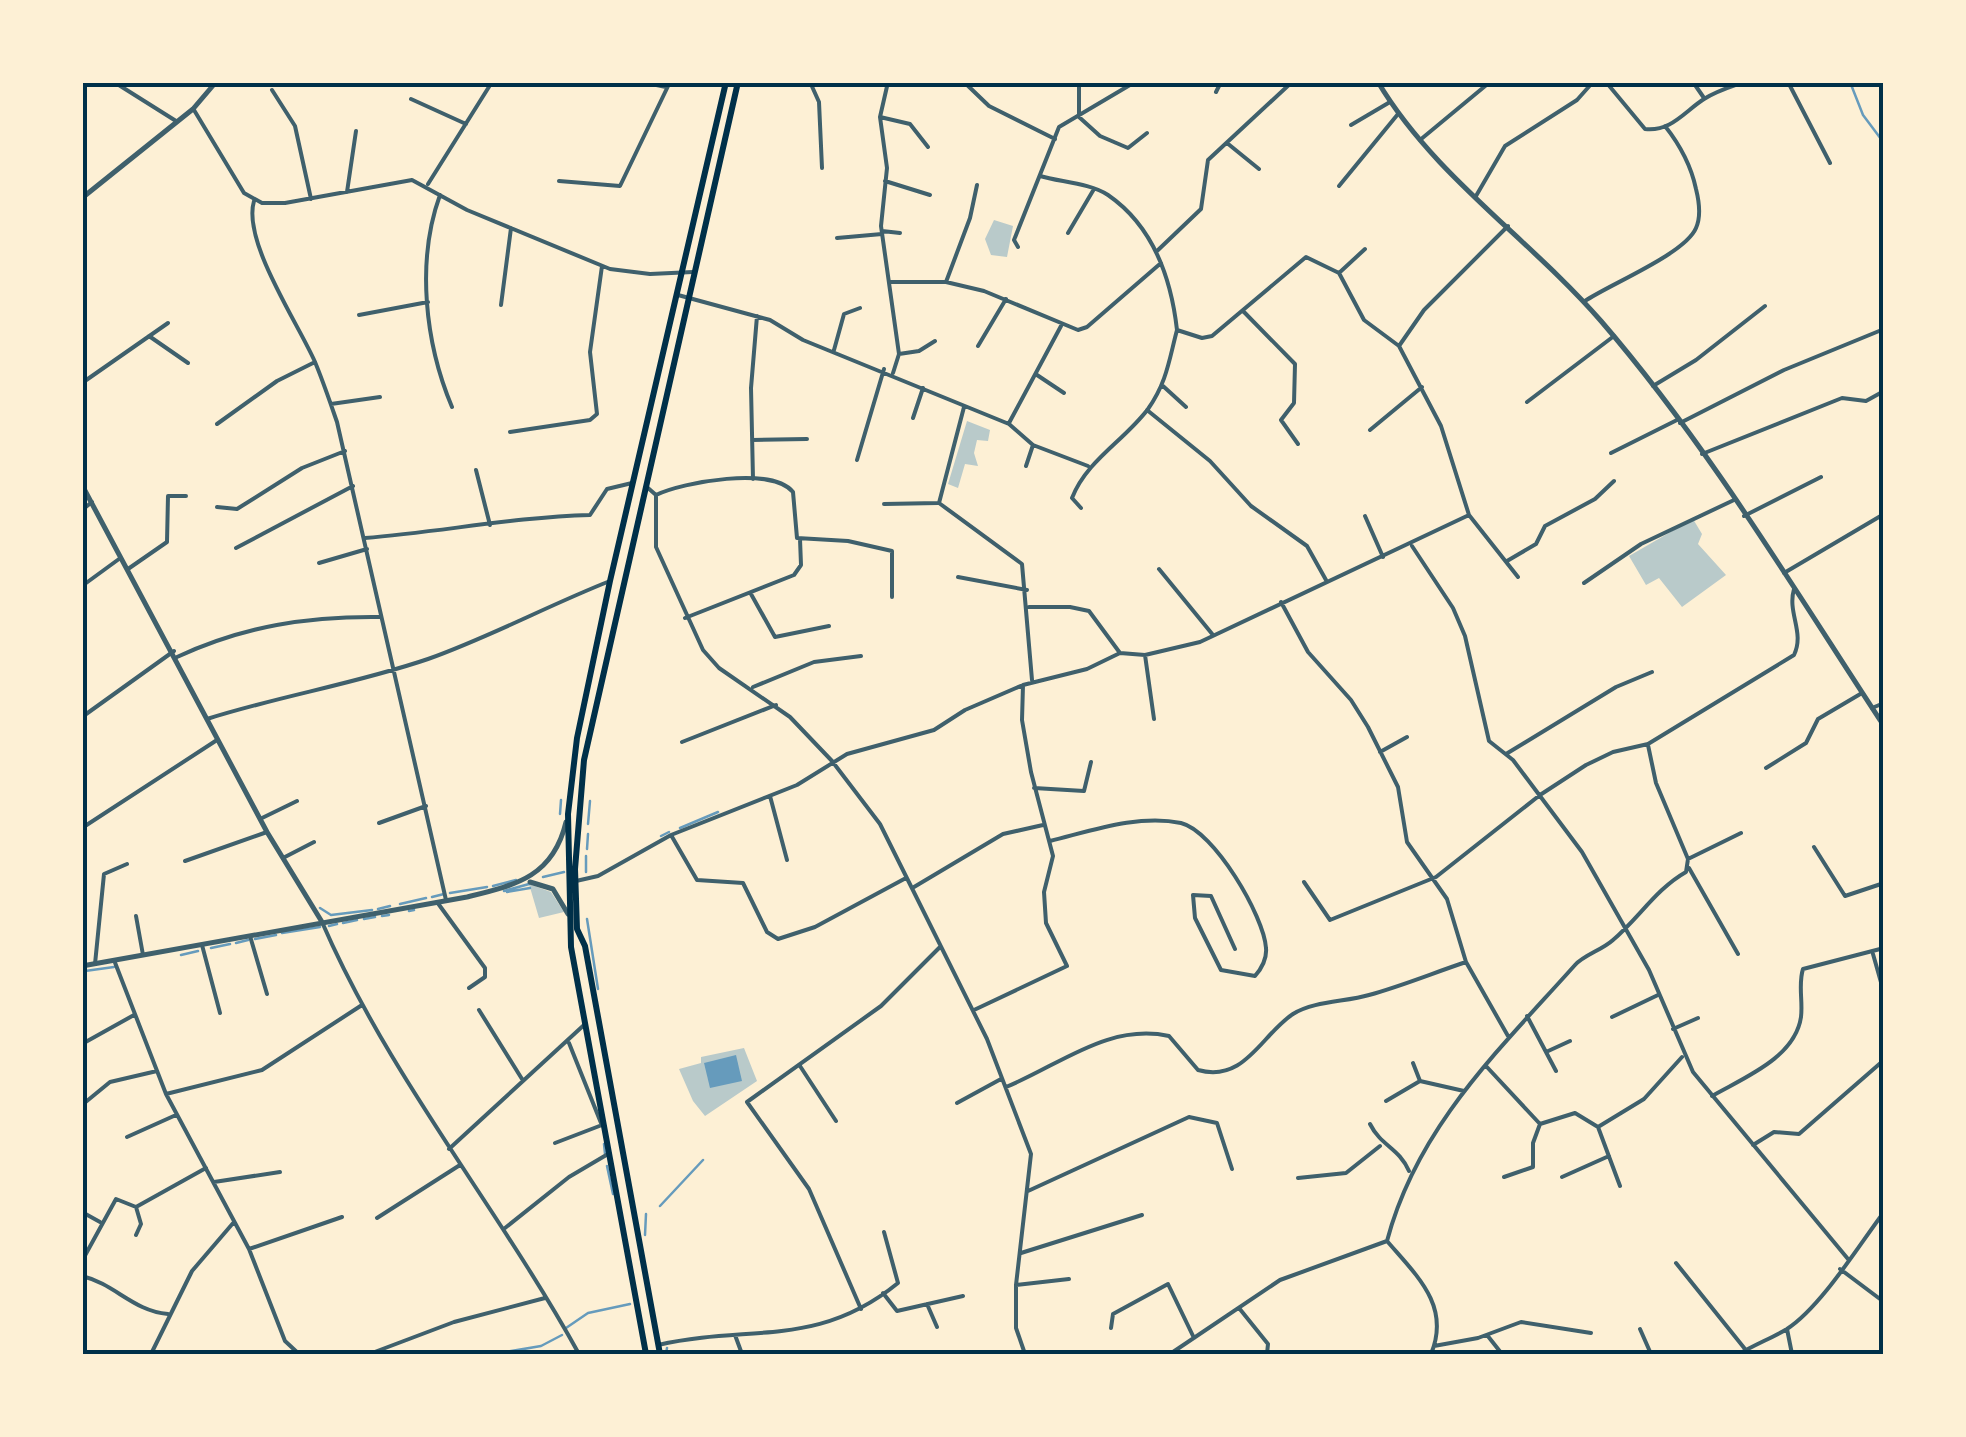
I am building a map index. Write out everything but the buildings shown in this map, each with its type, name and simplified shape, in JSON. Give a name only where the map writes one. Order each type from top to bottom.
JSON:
[{"type":"main road","points":[[646,1354],[584,1026],[568,916],[568,814],[577,738],[610,580],[726,82]]},
{"type":"main road","points":[[660,1354],[584,946],[577,929],[576,882],[584,760],[738,82]]},
{"type":"street","points":[[114,82],[176,121]]},
{"type":"street","points":[[82,198],[194,109],[216,82]]},
{"type":"street","points":[[428,185],[492,82]]},
{"type":"street","points":[[559,181],[620,186],[668,85],[642,82]]},
{"type":"street","points":[[810,82],[819,102],[822,168]]},
{"type":"street","points":[[888,82],[880,117],[887,155],[882,233],[899,354],[892,374]]},
{"type":"street","points":[[964,82],[989,106],[1056,140]]},
{"type":"street","points":[[1080,82],[1079,117],[1100,136],[1128,148],[1147,133]]},
{"type":"street","points":[[1018,246],[1014,240],[1059,127],[1135,82]]},
{"type":"street","points":[[1216,92],[1221,82]]},
{"type":"street","points":[[1157,251],[1200,209],[1206,166],[1292,82]]},
{"type":"street","points":[[1378,82],[1420,140],[1614,336],[1734,500],[1884,726]]},
{"type":"street","points":[[1420,140],[1490,82]]},
{"type":"street","points":[[1476,196],[1500,150],[1577,100],[1592,82]]},
{"type":"street","points":[[1606,82],[1645,129],[1665,126],[1704,98],[1744,82]]},
{"type":"street","points":[[1693,82],[1704,98]]},
{"type":"street","points":[[1788,82],[1830,163]]},
{"type":"street","points":[[272,90],[295,126],[311,199]]},
{"type":"street","points":[[412,99],[466,124]]},
{"type":"street","points":[[1352,124],[1390,102]]},
{"type":"street","points":[[194,109],[244,192],[254,201],[311,199],[396,180],[428,185],[440,195],[602,266],[644,274],[677,274],[680,269],[693,272]]},
{"type":"street","points":[[1339,186],[1398,114]]},
{"type":"street","points":[[880,117],[910,124],[928,147]]},
{"type":"street","points":[[1584,302],[1681,245],[1695,230],[1698,212],[1693,178],[1684,153],[1665,126]]},
{"type":"street","points":[[346,192],[356,131]]},
{"type":"street","points":[[1226,143],[1259,169]]},
{"type":"street","points":[[1040,176],[1108,195],[1142,226],[1157,251],[1177,330],[1172,363],[1162,386],[1147,410],[1090,466],[1072,498],[1081,508]]},
{"type":"street","points":[[885,181],[930,195]]},
{"type":"street","points":[[946,282],[970,218],[977,184]]},
{"type":"street","points":[[1068,233],[1094,190]]},
{"type":"street","points":[[440,195],[428,238],[428,302],[433,341],[452,407]]},
{"type":"street","points":[[254,201],[250,216],[258,242],[315,362],[344,451],[446,900]]},
{"type":"street","points":[[1400,346],[1434,300],[1508,226]]},
{"type":"street","points":[[501,304],[511,228]]},
{"type":"street","points":[[837,238],[900,233]]},
{"type":"street","points":[[1339,273],[1365,249]]},
{"type":"street","points":[[1177,330],[1206,338],[1244,312],[1302,258],[1339,273],[1364,320],[1400,346],[1445,437],[1469,515],[1518,577]]},
{"type":"street","points":[[890,282],[946,282],[1006,299],[1060,326],[1087,327],[1161,263]]},
{"type":"street","points":[[510,432],[590,420],[597,414],[590,352],[602,266]]},
{"type":"street","points":[[675,294],[757,316],[1009,424],[1032,446],[1090,466]]},
{"type":"street","points":[[978,346],[1006,299]]},
{"type":"street","points":[[358,315],[428,302]]},
{"type":"street","points":[[1653,386],[1708,352],[1765,306]]},
{"type":"street","points":[[834,350],[844,314],[860,308]]},
{"type":"street","points":[[1244,312],[1296,364],[1294,402],[1282,420],[1298,444]]},
{"type":"street","points":[[753,479],[751,388],[757,316]]},
{"type":"street","points":[[82,383],[168,322]]},
{"type":"street","points":[[1009,424],[1060,326]]},
{"type":"street","points":[[1611,453],[1784,370],[1884,329]]},
{"type":"street","points":[[149,336],[188,363]]},
{"type":"street","points":[[1527,402],[1614,336]]},
{"type":"street","points":[[899,354],[919,352],[935,342]]},
{"type":"street","points":[[217,424],[277,381],[315,362]]},
{"type":"street","points":[[857,460],[884,370]]},
{"type":"street","points":[[1037,375],[1064,393]]},
{"type":"street","points":[[1162,386],[1186,407]]},
{"type":"street","points":[[1370,430],[1422,387]]},
{"type":"street","points":[[912,418],[922,388]]},
{"type":"street","points":[[1702,454],[1842,398],[1866,401],[1884,391]]},
{"type":"street","points":[[331,404],[380,397]]},
{"type":"street","points":[[939,503],[964,407]]},
{"type":"street","points":[[1147,410],[1210,462],[1251,506],[1307,546],[1327,582]]},
{"type":"street","points":[[752,440],[808,439]]},
{"type":"street","points":[[1026,466],[1032,446]]},
{"type":"street","points":[[216,506],[236,508],[304,466],[344,451]]},
{"type":"street","points":[[476,470],[490,524]]},
{"type":"street","points":[[1744,516],[1822,477]]},
{"type":"street","points":[[656,495],[681,486],[753,479],[791,488],[794,532],[800,539],[797,573],[685,618]]},
{"type":"street","points":[[1507,561],[1536,544],[1546,526],[1594,499],[1614,480]]},
{"type":"street","points":[[365,538],[536,515],[590,516],[608,489],[632,483]]},
{"type":"street","points":[[82,485],[176,654],[266,832],[322,922],[362,1005],[449,1148],[505,1228],[578,1354]]},
{"type":"street","points":[[236,548],[353,486]]},
{"type":"street","points":[[644,486],[656,495]]},
{"type":"street","points":[[656,495],[656,547],[685,618],[715,664],[776,705],[832,761],[888,835],[974,1010],[1031,1154],[1016,1286],[1016,1328],[1025,1354]]},
{"type":"street","points":[[128,569],[167,542],[168,496],[186,496]]},
{"type":"street","points":[[1584,582],[1641,544],[1734,500]]},
{"type":"street","points":[[82,510],[92,502]]},
{"type":"street","points":[[884,504],[939,503],[1018,560],[1029,607],[1032,682]]},
{"type":"street","points":[[1784,573],[1884,514]]},
{"type":"street","points":[[576,882],[591,880],[671,834],[770,796],[832,761],[934,730],[965,710],[1032,682],[1087,669],[1120,653],[1145,655],[1213,635],[1412,546],[1469,515]]},
{"type":"street","points":[[1365,516],[1384,557]]},
{"type":"street","points":[[800,539],[848,541],[890,550],[892,596]]},
{"type":"street","points":[[1412,546],[1452,608],[1472,660],[1486,734],[1540,794],[1582,852],[1649,970],[1683,1056],[1848,1259]]},
{"type":"street","points":[[318,563],[367,549]]},
{"type":"street","points":[[82,586],[122,557]]},
{"type":"street","points":[[1160,568],[1213,635]]},
{"type":"street","points":[[958,577],[1026,590]]},
{"type":"street","points":[[207,719],[264,699],[308,694],[393,670],[515,624],[610,580]]},
{"type":"street","points":[[1304,882],[1330,920],[1436,878],[1540,794],[1600,757],[1648,744],[1794,655],[1800,639],[1790,604],[1794,589]]},
{"type":"street","points":[[751,594],[775,638],[829,626]]},
{"type":"street","points":[[1281,602],[1302,643],[1351,700],[1380,752],[1398,788],[1408,842],[1436,878],[1453,911],[1466,962],[1508,1036]]},
{"type":"street","points":[[1029,607],[1070,606],[1090,612],[1120,653]]},
{"type":"street","points":[[82,717],[176,654],[218,639],[322,616],[382,617]]},
{"type":"street","points":[[1145,655],[1154,719]]},
{"type":"street","points":[[753,688],[804,666],[861,656]]},
{"type":"street","points":[[1506,754],[1616,686],[1652,672]]},
{"type":"street","points":[[974,1010],[1066,966],[1046,922],[1044,892],[1054,862],[1034,788],[1022,720],[1023,685]]},
{"type":"street","points":[[1766,768],[1806,743],[1818,718],[1862,693]]},
{"type":"street","points":[[1872,708],[1884,703]]},
{"type":"street","points":[[682,742],[776,705]]},
{"type":"street","points":[[1380,752],[1407,737]]},
{"type":"street","points":[[82,828],[217,740]]},
{"type":"street","points":[[1648,744],[1656,783],[1688,866],[1738,954]]},
{"type":"street","points":[[1034,788],[1084,791],[1091,762]]},
{"type":"street","points":[[770,796],[787,860]]},
{"type":"street","points":[[260,819],[296,801]]},
{"type":"street","points":[[379,824],[426,806]]},
{"type":"street","points":[[527,882],[554,856],[568,814]]},
{"type":"street","points":[[1050,841],[1136,822],[1178,823],[1196,829],[1219,853],[1264,938],[1266,955],[1255,976],[1221,970],[1194,918],[1193,896],[1211,896],[1236,949]]},
{"type":"street","points":[[914,887],[1003,834],[1045,825]]},
{"type":"street","points":[[185,861],[266,832]]},
{"type":"street","points":[[1688,858],[1741,833]]},
{"type":"street","points":[[671,834],[697,880],[743,883],[767,932],[778,938],[815,927],[907,878]]},
{"type":"street","points":[[282,858],[314,842]]},
{"type":"street","points":[[1814,847],[1845,896],[1884,884]]},
{"type":"street","points":[[96,964],[104,874],[127,864]]},
{"type":"street","points":[[1387,1241],[1410,1172],[1508,1036],[1570,975],[1575,965],[1623,930],[1688,866]]},
{"type":"street","points":[[82,966],[527,882],[554,889],[568,916]]},
{"type":"street","points":[[437,902],[486,971],[469,988]]},
{"type":"street","points":[[136,916],[143,955]]},
{"type":"street","points":[[250,936],[267,994]]},
{"type":"street","points":[[202,944],[220,1012]]},
{"type":"street","points":[[861,1309],[809,1189],[747,1105],[881,1006],[940,947]]},
{"type":"street","points":[[1712,1096],[1759,1069],[1794,1037],[1801,1018],[1803,969],[1873,954],[1884,948]]},
{"type":"street","points":[[1873,954],[1884,992]]},
{"type":"street","points":[[114,960],[176,1116],[249,1249],[286,1340],[299,1354]]},
{"type":"street","points":[[1005,1088],[1080,1049],[1134,1034],[1169,1036],[1198,1070],[1219,1072],[1253,1056],[1276,1026],[1306,1008],[1370,995],[1466,962]]},
{"type":"street","points":[[1612,1017],[1658,995]]},
{"type":"street","points":[[166,1094],[262,1070],[362,1005]]},
{"type":"street","points":[[478,1010],[522,1080]]},
{"type":"street","points":[[82,1044],[134,1016]]},
{"type":"street","points":[[1526,1016],[1556,1072]]},
{"type":"street","points":[[1673,1029],[1698,1018]]},
{"type":"street","points":[[449,1148],[584,1026]]},
{"type":"street","points":[[568,1041],[605,1137]]},
{"type":"street","points":[[1546,1052],[1570,1041]]},
{"type":"street","points":[[1598,1127],[1644,1099],[1683,1056]]},
{"type":"street","points":[[1753,1145],[1774,1132],[1800,1134],[1884,1060]]},
{"type":"street","points":[[1413,1064],[1420,1081]]},
{"type":"street","points":[[1486,1065],[1540,1124]]},
{"type":"street","points":[[800,1066],[836,1121]]},
{"type":"street","points":[[82,1105],[110,1082],[157,1071]]},
{"type":"street","points":[[957,1102],[1001,1078]]},
{"type":"street","points":[[1386,1101],[1420,1081],[1464,1092]]},
{"type":"street","points":[[1540,1124],[1575,1113],[1598,1127],[1620,1186]]},
{"type":"street","points":[[127,1137],[176,1116]]},
{"type":"street","points":[[1028,1191],[1189,1117],[1217,1123],[1232,1170]]},
{"type":"street","points":[[1370,1124],[1380,1146],[1402,1156],[1410,1172]]},
{"type":"street","points":[[1504,1177],[1534,1167],[1533,1143],[1540,1124]]},
{"type":"street","points":[[555,1143],[602,1125]]},
{"type":"street","points":[[1298,1178],[1346,1173],[1380,1146]]},
{"type":"street","points":[[505,1228],[569,1177],[608,1154]]},
{"type":"street","points":[[1562,1177],[1609,1156]]},
{"type":"street","points":[[377,1218],[460,1165]]},
{"type":"street","points":[[136,1208],[207,1168]]},
{"type":"street","points":[[214,1182],[280,1172]]},
{"type":"street","points":[[82,1261],[116,1199],[136,1208],[141,1224],[136,1235]]},
{"type":"street","points":[[82,1212],[102,1223]]},
{"type":"street","points":[[1738,1354],[1786,1330],[1884,1212]]},
{"type":"street","points":[[1021,1253],[1142,1216]]},
{"type":"street","points":[[249,1249],[342,1217]]},
{"type":"street","points":[[151,1354],[168,1314],[206,1252],[234,1222]]},
{"type":"street","points":[[658,1345],[804,1331],[861,1309],[898,1281],[884,1232]]},
{"type":"street","points":[[1170,1354],[1280,1280],[1387,1241]]},
{"type":"street","points":[[1387,1241],[1432,1296],[1438,1322],[1431,1354]]},
{"type":"street","points":[[1676,1263],[1746,1350]]},
{"type":"street","points":[[1840,1269],[1884,1302]]},
{"type":"street","points":[[82,1276],[96,1280],[137,1307],[168,1314]]},
{"type":"street","points":[[1016,1286],[1069,1280]]},
{"type":"street","points":[[1112,1328],[1113,1314],[1168,1284],[1194,1339]]},
{"type":"street","points":[[884,1293],[897,1311],[963,1296]]},
{"type":"street","points":[[346,1354],[372,1352],[444,1325],[544,1298]]},
{"type":"street","points":[[927,1304],[937,1327]]},
{"type":"street","points":[[1239,1308],[1268,1344],[1268,1354]]},
{"type":"street","points":[[1434,1346],[1487,1335],[1520,1322],[1591,1333]]},
{"type":"street","points":[[1640,1329],[1652,1354]]},
{"type":"street","points":[[1786,1330],[1792,1354]]},
{"type":"street","points":[[1487,1335],[1502,1354]]},
{"type":"street","points":[[735,1336],[742,1354]]},
{"type":"shaded area","points":[[994,220],[1013,226],[1007,257],[991,255],[985,239]]},
{"type":"shaded area","points":[[967,421],[990,430],[988,441],[977,440],[974,453],[978,466],[965,464],[958,488],[948,484]]},
{"type":"shaded area","points":[[1693,519],[1702,534],[1698,544],[1726,575],[1682,607],[1659,578],[1646,585],[1629,556]]},
{"type":"shaded area","points":[[529,884],[551,892],[564,912],[539,918]]},
{"type":"shaded area","points":[[744,1048],[757,1081],[705,1116],[693,1101],[679,1069],[701,1063],[701,1057]]},
{"type":"water","points":[[736,1055],[742,1081],[710,1088],[704,1063]]},
{"type":"waterway","points":[[1850,82],[1863,115],[1884,143]]},
{"type":"waterway","points":[[560,814],[561,800]]},
{"type":"waterway","points":[[588,824],[590,801]]},
{"type":"waterway","points":[[680,828],[718,812]]},
{"type":"waterway","points":[[661,836],[669,832]]},
{"type":"waterway","points":[[587,849],[588,834]]},
{"type":"waterway","points":[[586,856],[586,872]]},
{"type":"waterway","points":[[543,877],[564,872]]},
{"type":"waterway","points":[[493,886],[516,880]]},
{"type":"waterway","points":[[504,891],[529,884]]},
{"type":"waterway","points":[[450,893],[487,887]]},
{"type":"waterway","points":[[507,892],[530,888]]},
{"type":"waterway","points":[[432,897],[444,894]]},
{"type":"waterway","points":[[400,904],[426,898]]},
{"type":"waterway","points":[[378,909],[390,906]]},
{"type":"waterway","points":[[320,908],[331,915],[372,910]]},
{"type":"waterway","points":[[409,911],[414,910]]},
{"type":"waterway","points":[[382,916],[389,915]]},
{"type":"waterway","points":[[364,919],[375,917]]},
{"type":"waterway","points":[[587,919],[598,989]]},
{"type":"waterway","points":[[343,923],[357,920]]},
{"type":"waterway","points":[[329,926],[337,924]]},
{"type":"waterway","points":[[282,933],[320,927]]},
{"type":"waterway","points":[[255,939],[276,935]]},
{"type":"waterway","points":[[236,943],[248,940]]},
{"type":"waterway","points":[[211,948],[230,944]]},
{"type":"waterway","points":[[181,955],[198,951]]},
{"type":"waterway","points":[[85,971],[114,967]]},
{"type":"waterway","points":[[604,1144],[605,1154]]},
{"type":"waterway","points":[[660,1206],[703,1160]]},
{"type":"waterway","points":[[607,1166],[613,1194]]},
{"type":"waterway","points":[[645,1235],[646,1214]]},
{"type":"waterway","points":[[566,1328],[588,1313],[630,1304]]},
{"type":"waterway","points":[[494,1354],[541,1346],[562,1335]]},
{"type":"waterway","points":[[666,1354],[667,1348]]}]
